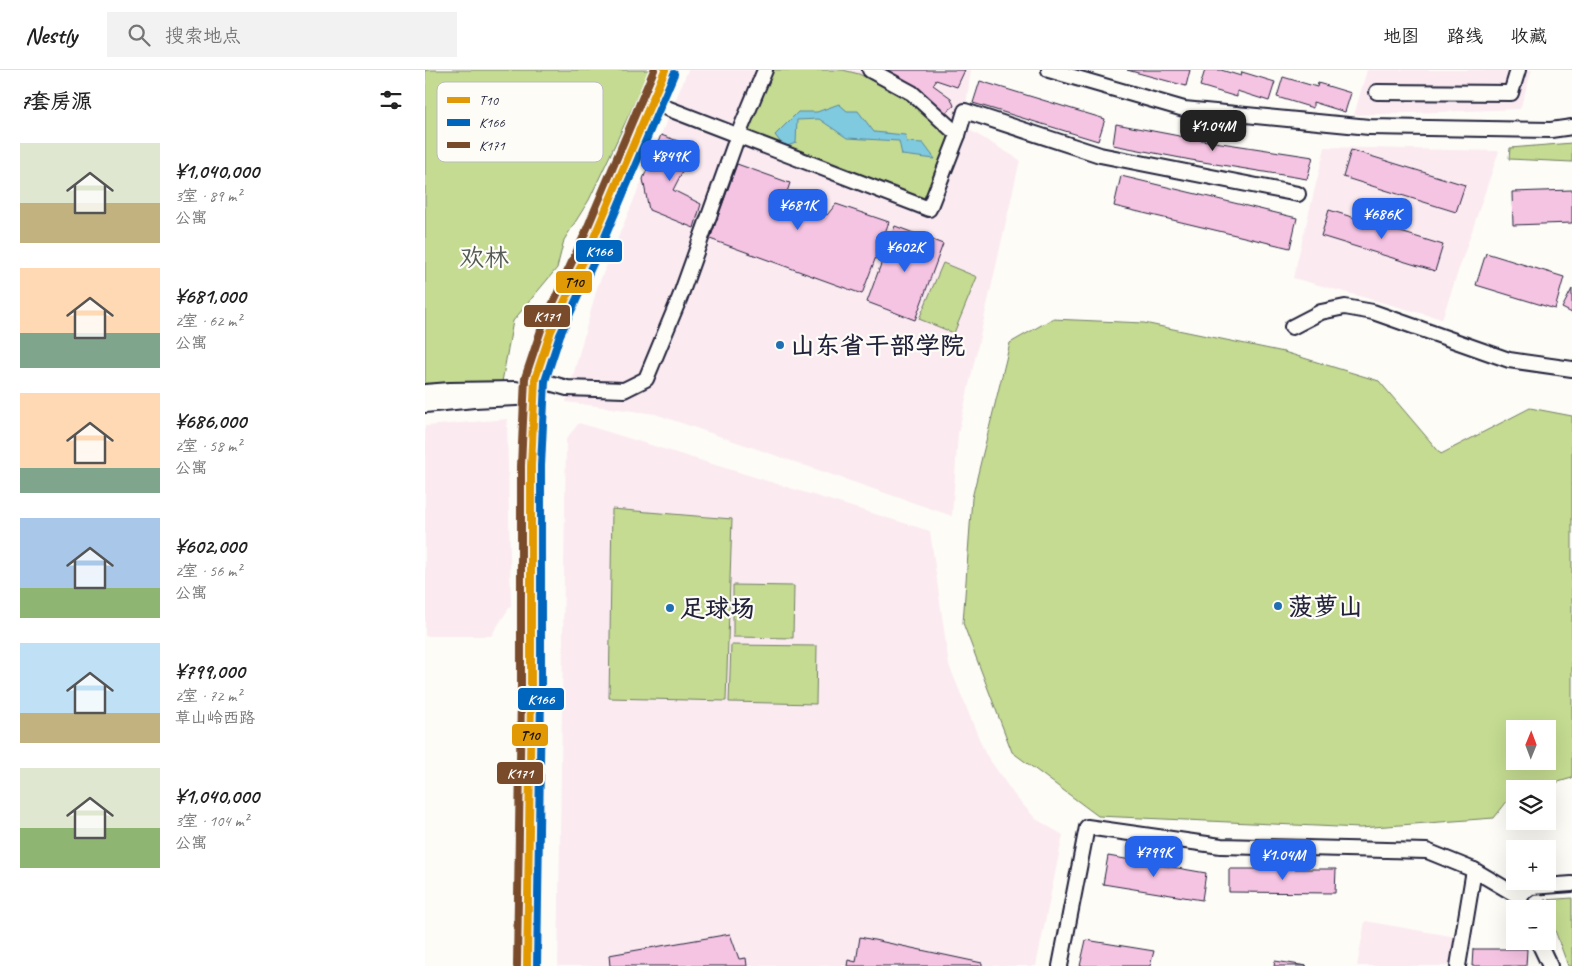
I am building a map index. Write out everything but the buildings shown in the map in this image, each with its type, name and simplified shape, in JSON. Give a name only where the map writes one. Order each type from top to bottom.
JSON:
[{"type":"main road","points":[[527,966],[531,694],[531,466],[535,379],[551,331],[592,242],[665,70]]},
{"type":"street","points":[[535,379],[567,388],[624,390],[646,379],[680,297],[738,135],[765,70]]},
{"type":"street","points":[[870,70],[912,93],[958,135]]},
{"type":"street","points":[[1049,70],[1184,109],[1369,127],[1551,130],[1572,127]]},
{"type":"street","points":[[1377,92],[1511,93],[1518,70]]},
{"type":"street","points":[[651,102],[929,209],[958,135],[965,111],[1100,155],[1298,194]]},
{"type":"street","points":[[1292,327],[1321,312],[1345,307],[1373,312],[1509,360],[1572,369]]},
{"type":"street","points":[[425,392],[516,389],[535,397]]},
{"type":"street","points":[[425,405],[535,397]]},
{"type":"street","points":[[1060,966],[1087,827],[1221,846],[1427,851],[1474,870],[1518,900]]},
{"type":"street","points":[[1458,966],[1474,870]]},
{"type":"street","points":[[1522,900],[1531,887],[1572,884]]},
{"type":"street","points":[[1542,950],[1550,966]]},
{"type":"shaded area","name":"山东省干部学院","points":[[688,70],[971,70],[963,126],[1020,160],[958,434],[952,516],[655,414],[566,402],[597,288]]},
{"type":"shaded area","points":[[1367,70],[1532,70],[1520,109],[1354,115]]},
{"type":"shaded area","points":[[1325,147],[1499,151],[1442,319],[1293,278]]},
{"type":"shaded area","points":[[507,419],[511,605],[491,636],[425,636],[425,426]]},
{"type":"shaded area","points":[[579,423],[930,531],[949,665],[985,753],[1015,796],[1036,819],[1063,835],[1036,966],[558,966],[566,439]]},
{"type":"shaded area","points":[[1365,921],[1456,937],[1450,966],[1357,966]]},
{"type":"green space","name":"欢林","points":[[425,70],[650,70],[589,200],[564,240],[557,268],[513,321],[502,382],[425,384]]},
{"type":"green space","points":[[771,70],[843,70],[859,74],[908,98],[952,136],[926,202],[744,132]]},
{"type":"green space","points":[[1572,143],[1572,162],[1509,159],[1510,148]]},
{"type":"green space","points":[[943,263],[977,277],[954,333],[919,319]]},
{"type":"green space","points":[[1052,319],[1144,323],[1284,352],[1379,381],[1441,454],[1530,408],[1572,416],[1572,778],[1556,783],[1556,780],[1506,780],[1506,803],[1494,818],[1360,828],[1098,816],[1012,752],[963,623],[972,498],[1010,343]]},
{"type":"green space","name":"足球场","points":[[612,509],[732,519],[726,701],[609,698]]},
{"type":"green space","points":[[733,585],[794,586],[793,638],[733,637]]},
{"type":"green space","points":[[731,645],[817,646],[816,704],[729,702]]},
{"type":"green space","points":[[1572,898],[1572,966],[1568,966],[1556,933],[1556,900],[1544,900]]},
{"type":"water","points":[[839,104],[847,111],[858,111],[874,132],[905,135],[907,142],[923,143],[935,159],[902,155],[899,141],[847,138],[819,119],[797,120],[796,143],[784,147],[775,135],[798,112],[817,112]]},
{"type":"transit line","name":"K171","points":[[517,966],[521,694],[521,466],[525,378],[542,327],[583,238],[654,70]]},
{"type":"transit line","name":"T10","points":[[527,966],[531,694],[531,466],[535,379],[551,331],[592,242],[665,70]]},
{"type":"transit line","name":"K166","points":[[537,966],[541,694],[541,466],[545,381],[560,335],[601,246],[674,74]]},
{"type":"place","name":"山东省干部学院","points":[[780,345]]},
{"type":"place","name":"菠萝山","points":[[1278,606]]},
{"type":"place","name":"足球场","points":[[670,608]]}]
